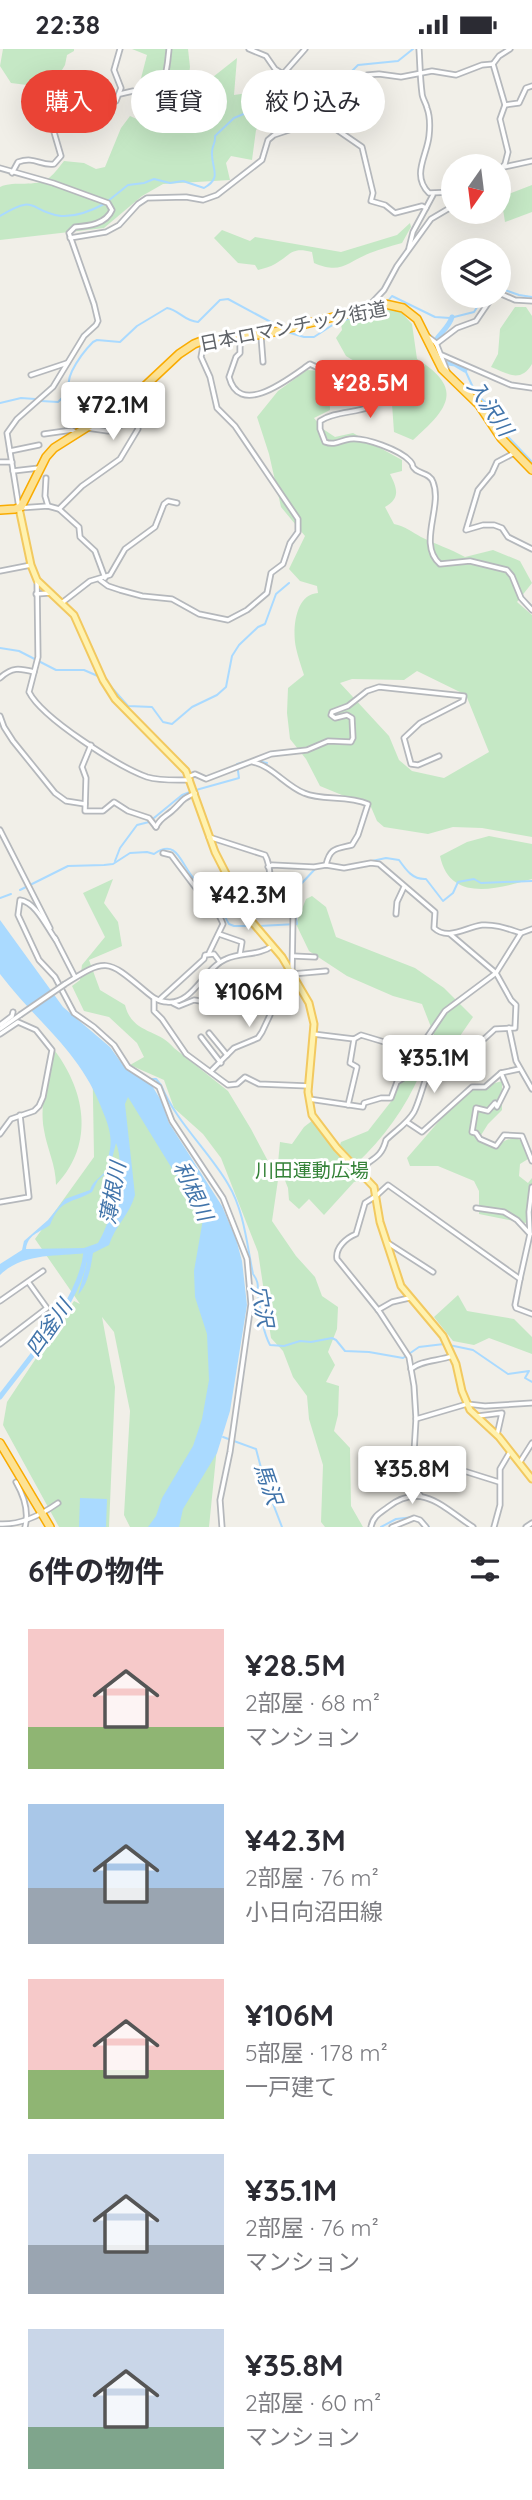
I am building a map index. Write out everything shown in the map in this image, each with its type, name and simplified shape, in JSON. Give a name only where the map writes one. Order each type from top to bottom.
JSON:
[{"type":"highway","name":"日本ロマンチック街道","points":[[19,508],[54,448],[130,400],[179,354],[204,340],[261,335],[385,304],[403,308],[417,319],[433,341],[437,361],[448,376],[479,405],[501,438],[532,470]]},
{"type":"highway","points":[[0,510],[19,508]]},
{"type":"highway","points":[[0,1443],[50,1527]]},
{"type":"main road","points":[[19,508],[31,565],[37,580],[63,602],[77,619],[109,692],[182,766],[195,793],[209,837],[241,903],[291,972],[312,1008],[309,1099],[316,1122],[337,1148],[372,1183],[378,1215],[397,1278],[409,1298],[438,1329],[447,1343],[467,1404],[476,1416],[498,1435],[532,1479]]},
{"type":"street","points":[[12,173],[18,162],[28,159],[47,165],[54,164],[61,156],[54,132],[66,122],[116,101],[121,88],[114,70],[120,49]]},
{"type":"street","points":[[120,94],[133,91],[147,100],[158,95],[167,75],[169,49]]},
{"type":"street","points":[[248,49],[266,56],[277,70]]},
{"type":"street","points":[[287,70],[305,49]]},
{"type":"street","points":[[419,49],[422,95],[429,111],[428,143],[419,169],[426,189],[434,194],[441,193]]},
{"type":"street","points":[[385,75],[401,77],[432,71],[456,75],[482,65],[493,64],[510,49]]},
{"type":"street","points":[[493,64],[505,104],[500,119],[507,154]]},
{"type":"street","points":[[505,104],[519,103],[527,88],[532,86]]},
{"type":"street","points":[[70,239],[106,232],[119,225],[147,198],[186,197],[203,200],[217,195],[262,160],[268,140],[281,133]]},
{"type":"street","points":[[342,133],[362,147],[373,193],[371,201],[385,205],[395,213],[422,206],[426,208]]},
{"type":"street","points":[[511,166],[532,161]]},
{"type":"street","points":[[0,168],[52,183],[108,204],[112,210],[110,215],[95,224],[75,227],[69,233],[94,304],[97,321],[84,336],[53,387],[17,419],[7,433],[19,508],[48,506],[59,509],[79,527],[80,537],[95,551],[102,579],[108,586],[142,596],[172,599],[199,614],[228,620],[247,610],[267,593],[271,573],[283,564],[290,543],[298,533],[298,519],[235,426],[217,408],[210,377],[201,357],[204,340]]},
{"type":"street","points":[[408,250],[413,232],[434,194]]},
{"type":"street","points":[[367,308],[384,290],[431,219],[441,213]]},
{"type":"street","points":[[511,299],[532,300]]},
{"type":"street","points":[[448,376],[443,357],[433,341],[476,321],[485,308]]},
{"type":"street","points":[[261,335],[263,362]]},
{"type":"street","points":[[240,338],[240,353],[229,377],[234,389],[239,393],[254,395],[274,389],[310,364],[331,374],[343,372],[366,376],[380,382],[385,392],[374,406],[343,411],[320,421],[325,442],[333,444],[350,439],[365,439],[401,455],[411,462],[415,469],[430,477],[434,486],[430,540],[434,559],[440,564],[470,561],[507,571],[512,576],[521,598],[532,610]]},
{"type":"street","points":[[443,357],[511,385],[532,388]]},
{"type":"street","points":[[31,375],[67,363]]},
{"type":"street","points":[[59,509],[82,486],[120,459],[138,429],[136,418],[146,393],[144,389]]},
{"type":"street","points":[[85,427],[108,431],[136,418]]},
{"type":"street","points":[[44,434],[72,430],[76,432]]},
{"type":"street","points":[[10,451],[39,445]]},
{"type":"street","points":[[516,452],[497,462],[478,490],[466,530],[494,525],[502,528],[508,537],[532,549]]},
{"type":"street","points":[[0,461],[12,462]]},
{"type":"street","points":[[13,471],[41,468]]},
{"type":"street","points":[[46,478],[45,496],[48,506]]},
{"type":"street","points":[[63,602],[90,581],[102,579],[116,569],[125,549],[152,531],[166,502],[177,503]]},
{"type":"street","points":[[0,571],[31,565]]},
{"type":"street","points":[[37,580],[38,645],[29,692],[33,700],[91,745],[148,777],[189,778],[195,774],[205,779],[271,754],[307,750],[328,741],[351,742],[352,718],[347,715],[335,718],[331,715],[332,712],[348,706],[367,691],[386,687],[464,696],[463,701],[420,723],[404,738],[411,764],[418,765],[439,756]]},
{"type":"street","points":[[36,594],[50,593]]},
{"type":"street","points":[[0,678],[6,672],[17,668],[34,672]]},
{"type":"street","points":[[0,716],[13,741],[55,793],[66,801],[85,804]]},
{"type":"street","points":[[91,745],[82,767],[86,778],[85,811],[103,811],[116,803],[128,811],[149,818],[156,827],[160,819],[171,812],[179,801],[195,793]]},
{"type":"street","points":[[251,762],[267,768],[287,785],[307,795],[357,799],[368,804],[352,845],[332,850],[326,865]]},
{"type":"street","points":[[0,830],[75,977]]},
{"type":"street","points":[[0,1029],[95,965],[111,966],[156,999],[179,1006],[194,1000],[213,1003],[232,992],[274,979],[291,980],[293,916],[291,912],[278,908],[275,904],[268,858],[261,853],[209,837]]},
{"type":"street","points":[[163,853],[171,855],[198,891],[208,893],[212,897],[223,924],[209,953],[156,999],[154,1011],[182,1049],[228,1085],[237,1084],[245,1077],[259,1084],[309,1086]]},
{"type":"street","points":[[268,867],[326,865],[344,868],[370,863],[379,865],[435,912],[436,930],[450,934],[496,973],[516,1005],[516,1026],[495,1029],[483,1040],[463,1050],[444,1052],[429,1047],[419,1052],[361,1035],[354,1039],[313,1034]]},
{"type":"street","points":[[396,914],[397,902],[404,886]]},
{"type":"street","points":[[56,940],[33,908],[26,901],[20,900],[18,915],[39,960],[57,979],[74,1013],[114,1045],[128,1066],[159,1087],[172,1121],[223,1198],[247,1259],[251,1304],[239,1394],[220,1500],[222,1527]]},
{"type":"street","points":[[450,934],[481,925],[500,926],[521,933]]},
{"type":"street","points":[[309,1099],[363,1107],[364,1103],[372,1100],[391,1098],[397,1082],[408,1075],[445,1011],[496,973],[521,933],[532,929]]},
{"type":"street","points":[[218,934],[242,942],[240,954]]},
{"type":"street","points":[[173,1003],[191,992],[209,970],[220,962],[240,954],[264,951],[272,946]]},
{"type":"street","points":[[209,953],[216,955],[220,962]]},
{"type":"street","points":[[293,956],[315,957]]},
{"type":"street","points":[[291,972],[326,971]]},
{"type":"street","points":[[212,1070],[242,1043],[258,1038],[270,1015],[270,989],[274,979]]},
{"type":"street","points":[[0,1029],[14,1018]]},
{"type":"street","points":[[0,1029],[14,1018]]},
{"type":"street","points":[[0,1134],[9,1121],[34,1111],[42,1102],[52,1050],[36,1030],[14,1018]]},
{"type":"street","points":[[509,1028],[519,1069],[532,1089]]},
{"type":"street","points":[[209,1033],[227,1055]]},
{"type":"street","points":[[201,1037],[220,1063]]},
{"type":"street","points":[[348,1105],[357,1067],[350,1063],[354,1039]]},
{"type":"street","points":[[359,1170],[380,1155],[386,1140],[407,1122],[434,1061],[444,1052]]},
{"type":"street","points":[[407,1122],[422,1132],[471,1087],[485,1087],[501,1073],[519,1069]]},
{"type":"street","points":[[501,1073],[507,1087],[504,1095],[497,1107],[495,1103],[488,1111],[476,1108],[472,1132],[496,1146],[504,1135],[522,1136],[532,1161]]},
{"type":"street","points":[[0,1202],[29,1197],[20,1115]]},
{"type":"street","points":[[473,1527],[440,1504],[420,1495],[412,1486],[416,1419],[410,1357],[336,1255],[348,1237],[356,1234],[365,1203],[385,1186],[392,1187],[520,1279]]},
{"type":"street","points":[[532,1187],[530,1234],[515,1305],[516,1308],[532,1314]]},
{"type":"street","points":[[476,1208],[504,1212],[517,1220],[530,1234]]},
{"type":"street","points":[[386,1242],[433,1272]]},
{"type":"street","points":[[0,1301],[43,1271]]},
{"type":"street","points":[[0,1344],[47,1308],[29,1283]]},
{"type":"street","points":[[378,1310],[392,1302],[409,1298]]},
{"type":"street","points":[[411,1369],[419,1363],[437,1362],[452,1354]]},
{"type":"street","points":[[416,1419],[467,1404],[485,1406],[532,1403]]},
{"type":"street","points":[[476,1416],[502,1413],[498,1435]]},
{"type":"street","points":[[520,1462],[532,1443]]},
{"type":"street","points":[[494,1527],[500,1506],[500,1469],[510,1452]]},
{"type":"street","points":[[413,1457],[499,1482]]},
{"type":"street","points":[[16,1482],[23,1494],[28,1520],[26,1527]]},
{"type":"street","points":[[370,1527],[375,1516],[396,1501],[406,1496],[420,1495]]},
{"type":"street","points":[[0,1524],[28,1520],[43,1514],[58,1503]]},
{"type":"street","points":[[392,1527],[414,1518],[426,1527]]},
{"type":"street","points":[[526,1527],[532,1523]]},
{"type":"green space","points":[[3,49],[74,49],[67,55],[62,70],[21,70],[21,84],[11,83],[0,66]]},
{"type":"green space","points":[[132,49],[188,49],[190,70],[143,70],[147,55]]},
{"type":"green space","points":[[237,58],[234,95],[241,94],[241,133],[256,133],[252,160],[231,156],[226,163],[230,180],[163,184],[142,196],[104,228],[0,240],[0,187],[43,181],[64,161],[84,163],[96,169],[105,167],[121,128],[130,116],[131,133],[227,133],[227,70],[222,70]]},
{"type":"green space","points":[[532,185],[532,212],[511,220],[511,193]]},
{"type":"green space","points":[[410,223],[411,227],[402,243],[344,266],[331,268],[314,263],[312,252],[300,250],[258,270],[255,265],[238,263],[214,238],[222,230],[250,241],[255,237],[341,252],[397,235]]},
{"type":"green space","points":[[515,307],[526,307],[532,316],[532,364],[523,374],[518,375],[491,367],[498,354],[500,329]]},
{"type":"green space","points":[[369,310],[399,310],[412,324],[417,359],[442,380],[446,390],[442,409],[413,440],[394,432],[392,404],[369,370],[346,356],[336,338],[342,330],[340,318]]},
{"type":"green space","points":[[307,370],[320,371],[329,380],[330,410],[314,418],[323,429],[335,437],[353,433],[402,460],[402,471],[390,474],[396,492],[394,500],[385,507],[394,524],[465,557],[493,550],[520,561],[532,583],[517,602],[532,615],[532,837],[482,828],[453,827],[428,834],[384,827],[377,821],[371,807],[320,786],[306,759],[290,739],[288,688],[304,675],[296,648],[295,623],[304,599],[318,593],[317,586],[300,581],[289,569],[305,536],[281,507],[257,417],[278,391]],"holes":[[[417,671],[466,695],[489,752],[444,778],[412,771],[399,760],[389,736],[340,683],[352,679],[404,680]]]},
{"type":"green space","points":[[489,836],[532,844],[532,879],[506,886],[478,889],[465,887],[454,881],[440,856],[467,842]]},
{"type":"green space","points":[[113,879],[104,903],[118,922],[122,946],[89,960],[100,990],[125,1005],[134,1021],[168,1042],[228,1091],[278,1180],[272,1221],[296,1256],[315,1277],[322,1296],[338,1307],[337,1329],[328,1352],[335,1365],[326,1382],[339,1386],[338,1415],[334,1431],[350,1448],[351,1506],[363,1527],[325,1527],[321,1522],[323,1465],[309,1419],[307,1396],[293,1377],[283,1351],[271,1338],[258,1252],[221,1158],[203,1134],[174,1108],[164,1080],[130,1065],[144,1057],[137,1043],[109,1017],[84,1011],[72,986],[80,980],[82,965],[105,937],[83,893]]},
{"type":"green space","points":[[312,896],[326,907],[336,937],[415,968],[444,988],[473,1017],[460,1036],[438,1045],[422,1004],[393,996],[347,976],[309,951],[296,924],[306,899]]},
{"type":"green space","points":[[92,1040],[223,1240],[230,1318],[209,1527],[130,1527],[124,1515],[130,1411],[114,1332],[102,1317],[115,1387],[109,1527],[59,1527],[3,1425],[7,1402],[74,1301],[80,1304],[35,1239],[94,1157]]},
{"type":"green space","points":[[52,1047],[72,1080],[81,1116],[77,1152],[69,1169],[56,1185],[43,1120]]},
{"type":"green space","points":[[414,1070],[420,1074],[408,1098],[393,1122],[366,1154],[356,1164],[338,1151],[341,1142],[368,1131],[393,1099],[398,1084]]},
{"type":"green space","points":[[502,1081],[502,1110],[488,1124],[478,1140],[494,1148],[510,1139],[521,1140],[528,1159],[520,1164],[519,1176],[528,1183],[532,1178],[532,1222],[524,1223],[479,1214],[479,1191],[474,1181],[438,1166],[410,1166],[407,1158],[471,1090]]},
{"type":"green space","name":"川田運動広場","points":[[313,1120],[337,1154],[365,1180],[354,1182],[324,1215],[309,1199],[299,1209],[289,1200],[288,1188],[278,1163],[280,1142],[292,1144],[304,1127]]},
{"type":"green space","points":[[458,1295],[467,1311],[514,1319],[532,1337],[532,1354],[489,1338],[474,1345],[453,1341],[434,1317]]},
{"type":"water","name":"利根川","points":[[0,920],[63,1007],[110,1047],[125,1068],[151,1084],[162,1102],[169,1123],[222,1206],[236,1239],[242,1261],[247,1305],[230,1411],[217,1453],[183,1509],[179,1527],[148,1527],[193,1446],[202,1419],[209,1380],[207,1334],[195,1297],[194,1271],[203,1219],[128,1097],[125,1104],[135,1195],[109,1245],[93,1253],[81,1291],[78,1295],[87,1263],[86,1253],[30,1259],[19,1262],[0,1275],[0,1264],[22,1250],[24,1241],[48,1220],[65,1199],[90,1190],[93,1183],[106,1170],[111,1143],[105,1117],[83,1072],[0,974]],"holes":[[[116,1143],[119,1154],[116,1194],[98,1243],[84,1248],[26,1249],[32,1237],[50,1225],[58,1210],[92,1192],[98,1180],[109,1171]]]},
{"type":"water","points":[[80,1498],[107,1499],[106,1527],[79,1527]]},
{"type":"waterway","points":[[108,201],[128,185],[154,179],[170,183],[183,181],[204,188],[215,176],[212,158],[215,136],[262,97],[277,93],[283,97],[290,110],[332,91],[358,65],[398,61],[413,49]]},
{"type":"waterway","points":[[0,216],[27,205],[50,214],[67,216],[104,204]]},
{"type":"waterway","points":[[511,292],[532,297]]},
{"type":"waterway","name":"入沢川","points":[[388,301],[392,296],[435,317],[450,318],[474,312],[476,308]]},
{"type":"waterway","name":"入沢川","points":[[41,401],[58,402],[63,398],[74,367],[93,342],[120,342],[137,326],[167,308],[198,322],[220,300],[228,299],[280,327]]},
{"type":"waterway","name":"入沢川","points":[[287,332],[314,337],[334,324],[353,317],[380,314],[386,308]]},
{"type":"waterway","name":"入沢川","points":[[436,351],[433,345],[452,317]]},
{"type":"waterway","name":"入沢川","points":[[442,362],[455,364],[465,370]]},
{"type":"waterway","name":"入沢川","points":[[465,370],[476,394],[485,402],[497,425],[532,462]]},
{"type":"waterway","name":"入沢川","points":[[0,403],[21,398],[35,399]]},
{"type":"waterway","points":[[105,680],[128,706],[152,707],[163,722],[172,724],[192,707],[217,695],[226,687],[232,656],[239,645],[265,624],[276,594],[289,583]]},
{"type":"waterway","points":[[0,648],[19,651],[56,670],[84,670],[100,677]]},
{"type":"waterway","points":[[196,790],[239,778],[237,764],[252,760]]},
{"type":"waterway","points":[[258,761],[267,763]]},
{"type":"waterway","points":[[115,861],[120,848],[137,825],[149,822],[182,795],[190,792]]},
{"type":"waterway","points":[[20,890],[68,866],[113,864],[130,853],[154,854],[162,849],[169,849],[179,856],[197,882],[213,892],[229,924],[254,926]]},
{"type":"waterway","points":[[372,861],[386,858],[399,860],[414,876],[426,879],[443,901],[453,893],[458,882],[474,879],[481,883],[532,881]]},
{"type":"waterway","points":[[335,868],[342,870],[363,866]]},
{"type":"waterway","points":[[259,926],[297,924],[293,903],[301,884],[316,868]]},
{"type":"waterway","points":[[0,898],[11,894]]},
{"type":"waterway","name":"穴沢","points":[[148,1079],[156,1079],[161,1085],[175,1111],[233,1194],[244,1228],[253,1274],[258,1284],[263,1323],[270,1345],[284,1346],[300,1341],[332,1338],[345,1351],[403,1358],[419,1347],[444,1344]]},
{"type":"waterway","name":"四釜川","points":[[0,1397],[39,1347],[64,1309],[75,1290],[86,1252]]},
{"type":"waterway","name":"穴沢","points":[[449,1345],[473,1350],[508,1374],[529,1371],[525,1378],[532,1382]]},
{"type":"waterway","name":"馬沢","points":[[223,1437],[256,1449],[265,1483],[282,1527]]},
{"type":"waterway","name":"馬沢","points":[[381,1527],[396,1519],[414,1517]]},
{"type":"waterway","name":"馬沢","points":[[423,1520],[429,1527]]},
{"type":"water label","name":"薄根川","points":[[113,1193]]}]
